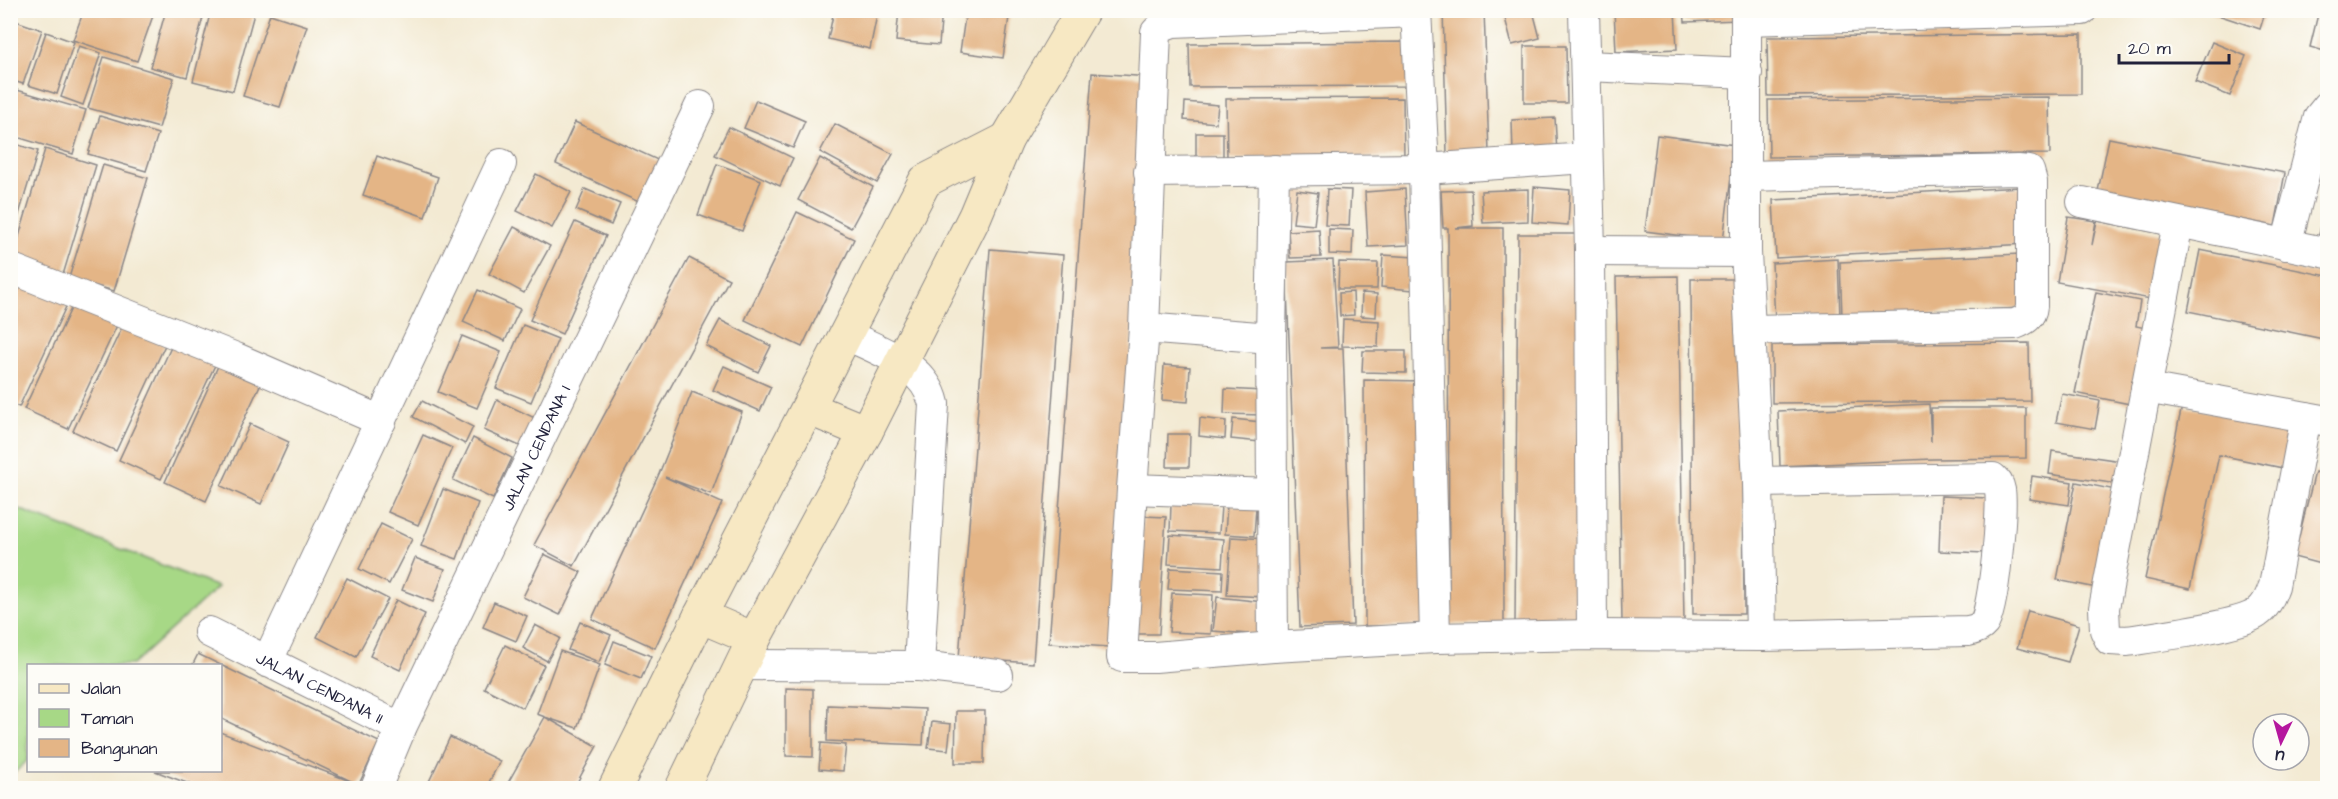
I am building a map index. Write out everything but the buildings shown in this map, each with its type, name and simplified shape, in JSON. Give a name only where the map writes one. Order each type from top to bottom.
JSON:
[{"type":"street","points":[[682,789],[748,652],[866,432],[975,216],[1007,139],[1083,10]]},
{"type":"street","points":[[1584,10],[1590,251],[1592,635]]},
{"type":"street","points":[[1761,636],[1758,482],[1746,252],[1746,15],[2082,10]]},
{"type":"street","points":[[1435,638],[1424,169],[1416,11],[1173,22],[1162,26],[1156,32],[1144,328],[1122,657],[1435,638],[1592,635],[1761,636],[1968,631],[1985,623],[1991,603],[2001,508],[1998,484],[1993,478],[1758,482]]},
{"type":"street","points":[[1586,66],[1747,73]]},
{"type":"street","name":"JALAN CENDANA I","points":[[376,789],[400,728],[700,106]]},
{"type":"street","points":[[2286,245],[2319,117],[2328,106]]},
{"type":"street","points":[[615,789],[700,616],[925,181],[1007,139]]},
{"type":"street","points":[[1149,172],[1424,169],[1587,158]]},
{"type":"street","points":[[267,662],[501,164]]},
{"type":"street","points":[[1273,647],[1271,338],[1274,170]]},
{"type":"street","points":[[1746,176],[2018,170],[2029,171],[2032,182],[2032,306],[2030,315],[2023,321],[2015,324],[1750,330]]},
{"type":"street","points":[[2082,202],[2328,253]]},
{"type":"street","points":[[2146,388],[2317,419],[2274,586],[2267,603],[2261,610],[2242,620],[2115,642],[2106,636],[2104,608],[2146,388],[2178,223]]},
{"type":"street","points":[[1590,251],[1746,252]]},
{"type":"street","points":[[10,268],[236,358],[381,421]]},
{"type":"street","points":[[1144,328],[1271,338]]},
{"type":"street","points":[[845,334],[901,362],[924,380],[930,388],[934,404],[919,666]]},
{"type":"street","points":[[808,408],[866,432]]},
{"type":"street","points":[[1132,489],[1272,494]]},
{"type":"street","points":[[700,616],[748,652],[998,675]]},
{"type":"street","name":"JALAN CENDANA II","points":[[208,632],[400,728]]},
{"type":"green space","points":[[11,506],[218,587],[133,664],[27,664],[27,761],[11,776]]}]
